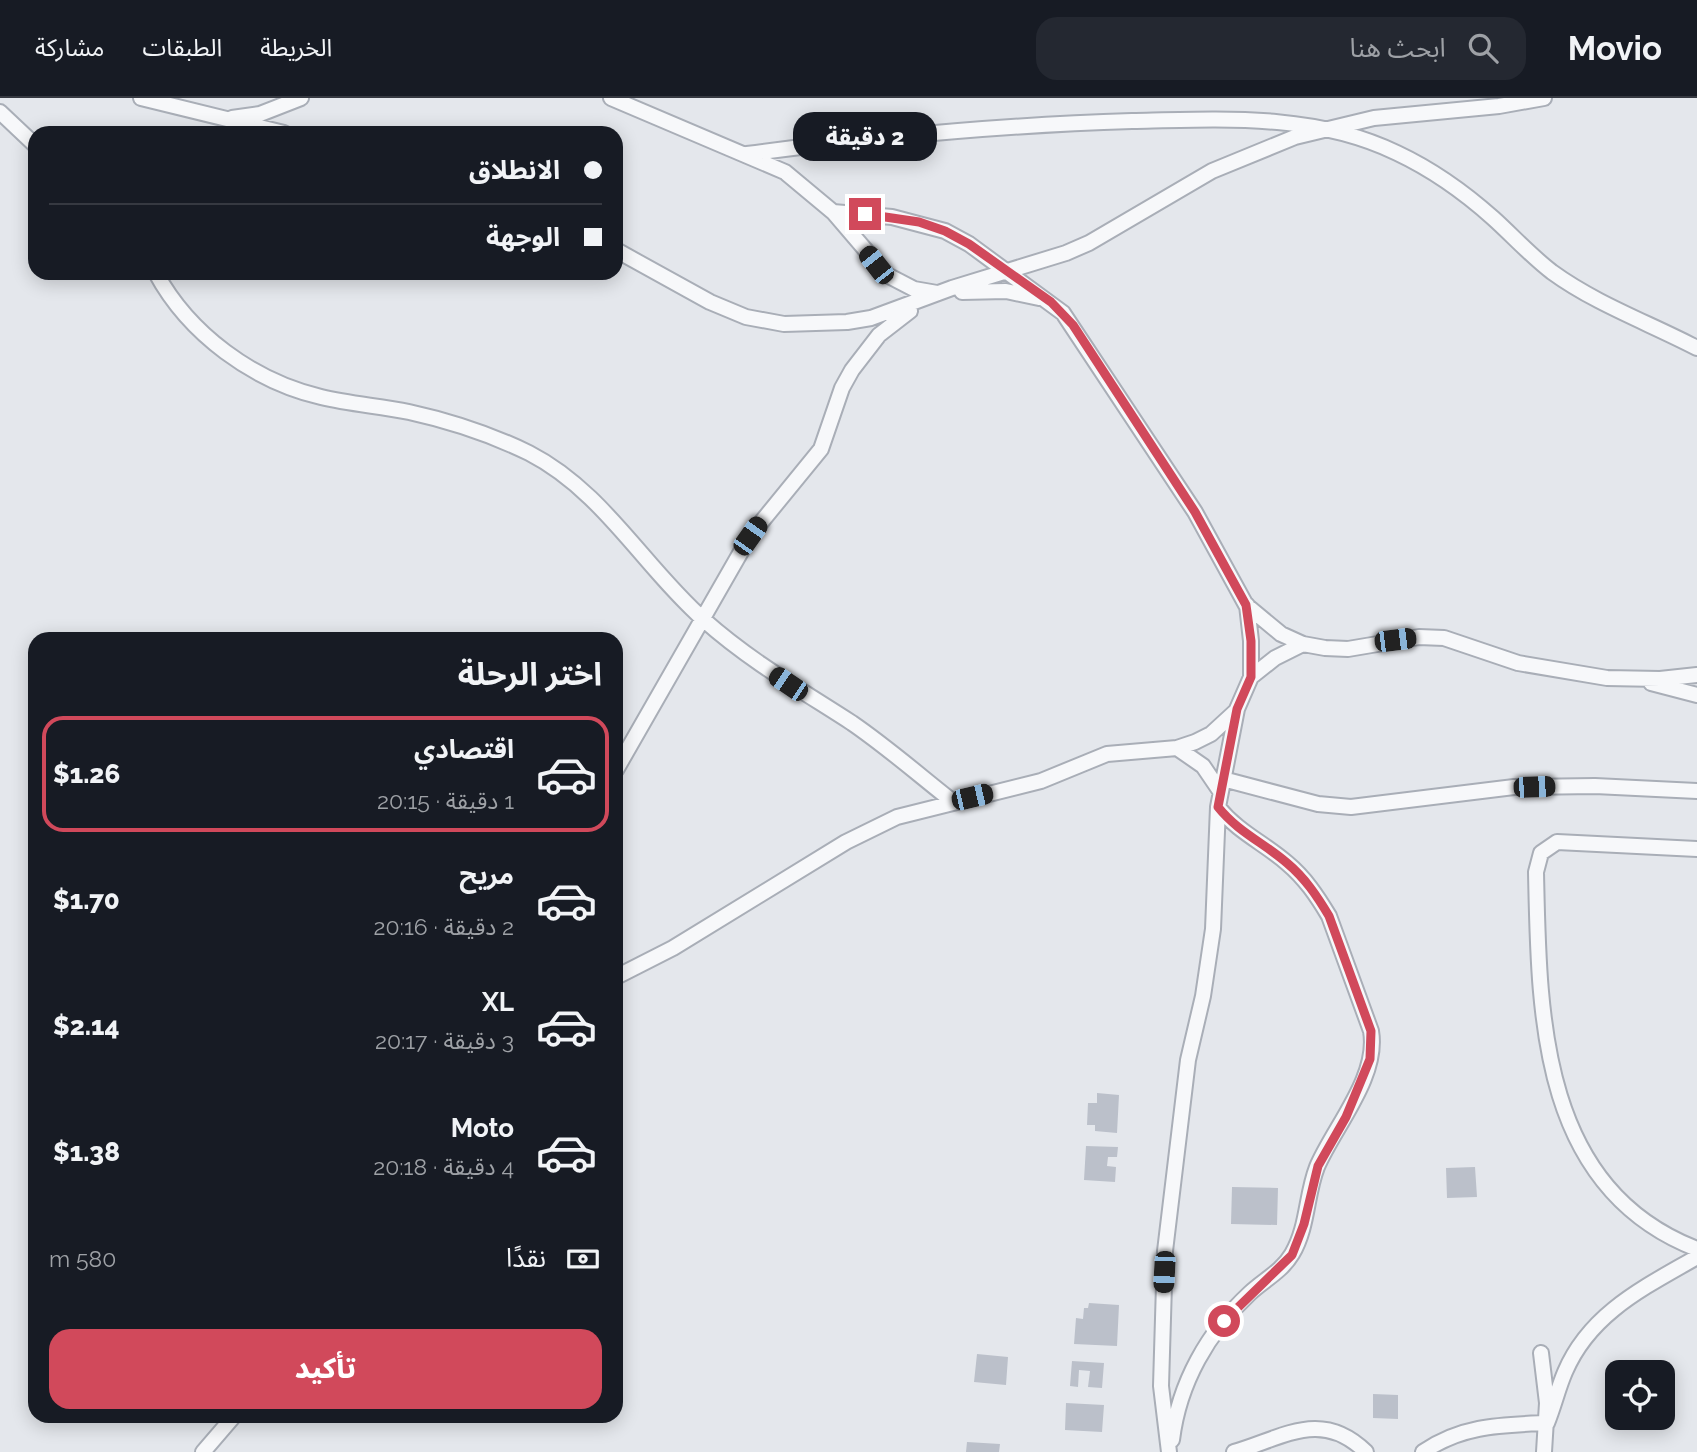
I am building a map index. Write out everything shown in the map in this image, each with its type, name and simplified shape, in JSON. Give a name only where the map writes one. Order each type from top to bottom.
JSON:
[{"type":"street","points":[[141,98],[254,126]]},
{"type":"street","points":[[220,118],[260,114],[300,98]]},
{"type":"street","points":[[611,98],[747,154],[793,178],[833,212],[887,275],[914,289],[938,293],[1006,291],[1051,302]]},
{"type":"street","points":[[623,254],[728,310],[785,324],[823,324],[871,318],[1089,243],[1159,199],[1221,166],[1324,129],[1405,113],[1499,106],[1544,98]]},
{"type":"street","points":[[0,112],[28,138]]},
{"type":"street","points":[[747,154],[905,135],[1035,124],[1217,120],[1282,122],[1324,129],[1379,145],[1419,164],[1490,215],[1537,260],[1570,284],[1697,348]]},
{"type":"street","points":[[833,212],[919,222],[969,244],[1051,302],[1073,325],[1173,476],[1246,605],[1262,621],[1303,644],[1348,649],[1419,637],[1444,638],[1547,670],[1636,679],[1697,695]]},
{"type":"street","points":[[161,280],[197,327],[218,346],[266,377],[320,397],[440,420],[499,440],[555,467],[604,509],[647,564],[702,618],[757,663],[878,742],[952,802]]},
{"type":"street","points":[[623,758],[750,536],[821,449],[842,388],[864,354],[896,320],[916,307],[959,292]]},
{"type":"street","points":[[1170,1452],[1161,1386],[1165,1251],[1188,1060],[1203,996],[1213,929],[1218,807],[1237,709],[1251,677],[1251,641],[1246,605]]},
{"type":"street","points":[[1251,677],[1275,658],[1303,644]]},
{"type":"street","points":[[1636,679],[1697,675]]},
{"type":"street","points":[[623,973],[683,942],[855,837],[897,817],[1041,781],[1107,754],[1177,748],[1211,734],[1237,709]]},
{"type":"street","points":[[1177,748],[1203,766],[1222,785],[1318,804],[1351,807],[1514,787],[1595,786],[1697,791]]},
{"type":"street","points":[[1170,1452],[1178,1408],[1200,1354],[1237,1305],[1292,1255],[1304,1224],[1315,1173],[1346,1117],[1372,1050],[1371,1031],[1329,916],[1320,901],[1286,862],[1242,833],[1218,807]]},
{"type":"street","points":[[1697,849],[1557,842],[1541,852],[1536,872],[1549,1062],[1563,1111],[1586,1157],[1619,1197],[1658,1230],[1697,1249]]},
{"type":"street","points":[[1547,1423],[1565,1371],[1599,1322],[1646,1284],[1697,1257]]},
{"type":"street","points":[[1541,1353],[1547,1423],[1544,1452]]},
{"type":"street","points":[[203,1452],[228,1423]]},
{"type":"street","points":[[1423,1452],[1457,1433],[1478,1427],[1547,1423]]},
{"type":"street","points":[[1234,1452],[1306,1428],[1342,1434],[1366,1452]]},
{"type":"building","points":[[1097,1093],[1119,1095],[1117,1133],[1095,1131],[1095,1125],[1087,1125],[1088,1103],[1097,1103]]},
{"type":"building","points":[[1086,1146],[1118,1147],[1117,1157],[1108,1157],[1107,1166],[1116,1167],[1115,1182],[1084,1180]]},
{"type":"building","points":[[1475,1167],[1477,1197],[1447,1198],[1446,1168]]},
{"type":"building","points":[[1232,1187],[1278,1188],[1277,1225],[1231,1224]]},
{"type":"building","points":[[1089,1303],[1119,1305],[1117,1346],[1074,1344],[1076,1318],[1083,1319],[1084,1308],[1088,1308]]},
{"type":"building","points":[[977,1354],[1008,1357],[1006,1385],[974,1382]]},
{"type":"building","points":[[1072,1361],[1104,1363],[1102,1388],[1088,1387],[1090,1371],[1079,1370],[1078,1387],[1070,1386]]},
{"type":"building","points":[[1373,1394],[1398,1395],[1398,1419],[1373,1418]]},
{"type":"building","points":[[1066,1403],[1104,1405],[1102,1432],[1065,1430]]},
{"type":"building","points":[[967,1442],[1000,1444],[999,1452],[966,1452]]},
{"type":"route","points":[[865,214],[892,216],[945,231],[969,244],[1063,313],[1173,476],[1246,605],[1251,641],[1251,677],[1237,709],[1218,807],[1248,837],[1286,862],[1320,901],[1329,916],[1371,1031],[1372,1050],[1346,1117],[1318,1166],[1309,1194],[1304,1224],[1292,1255],[1282,1267],[1237,1305],[1224,1321]]}]
